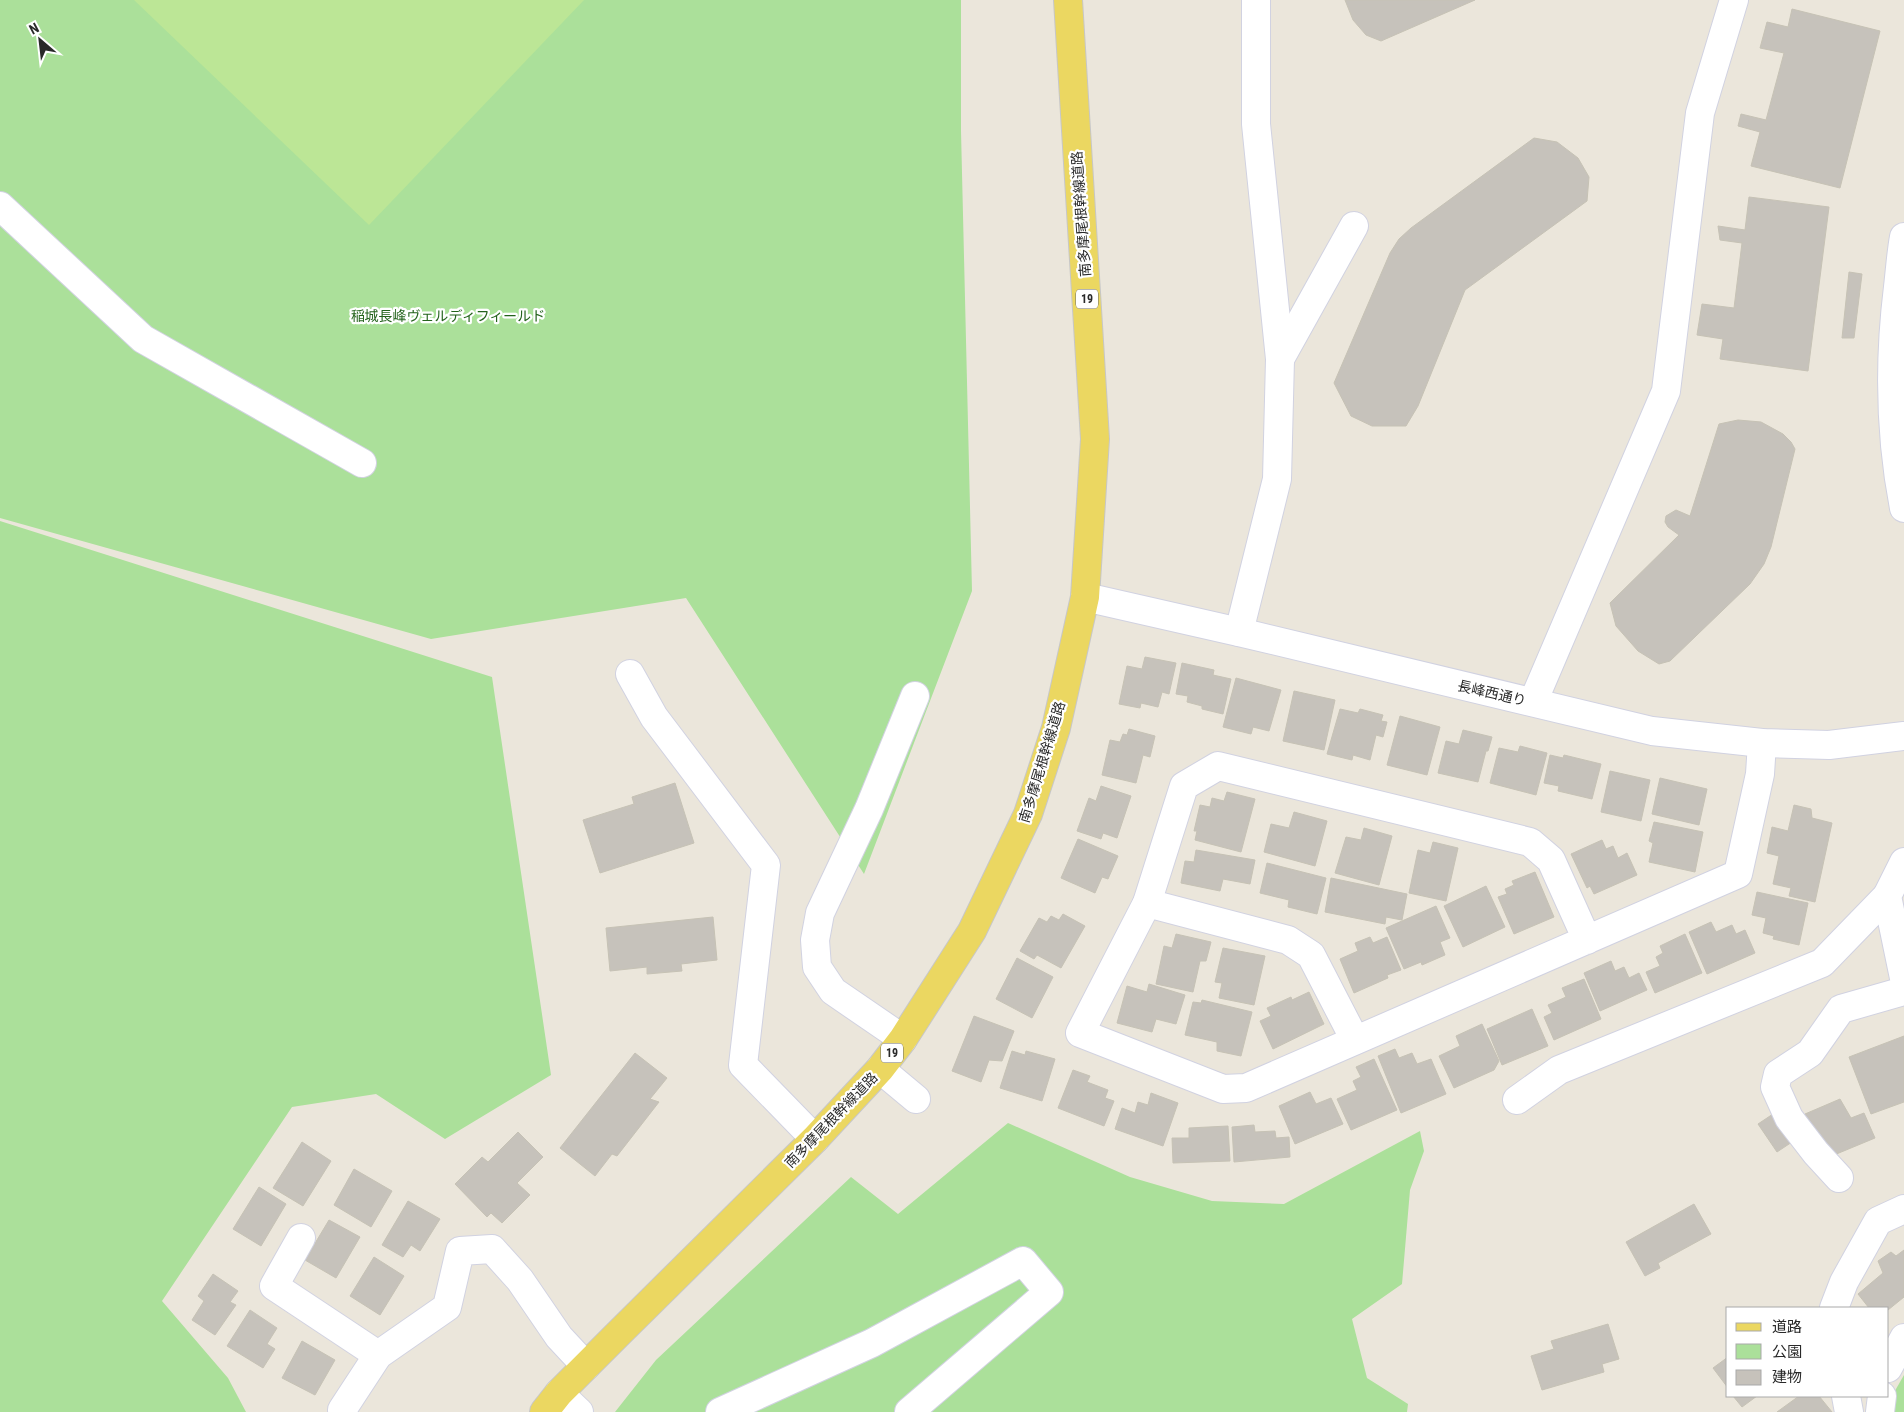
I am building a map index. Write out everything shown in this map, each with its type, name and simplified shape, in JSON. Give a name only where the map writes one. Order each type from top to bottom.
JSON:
[{"type":"main road","name":"南多摩尾根幹線道路","points":[[552,1403],[586,1366],[815,1139],[880,1069],[903,1039],[972,931],[1028,814],[1056,728],[1085,597],[1095,439],[1068,0]]},
{"type":"street","points":[[1239,632],[1277,479],[1280,359],[1256,124],[1256,0]]},
{"type":"street","points":[[1533,702],[1666,391],[1700,113],[1734,0]]},
{"type":"street","points":[[0,206],[143,339],[362,463]]},
{"type":"street","points":[[1280,359],[1354,226]]},
{"type":"street","points":[[1904,237],[1894,320],[1892,402],[1899,483],[1904,508]]},
{"type":"street","name":"長峰西通り","points":[[1085,597],[1652,731],[1762,743],[1829,745],[1904,736]]},
{"type":"street","points":[[630,674],[654,717],[766,865],[742,1065],[815,1139]]},
{"type":"street","points":[[903,1039],[833,991],[817,967],[815,940],[820,913],[869,809],[915,696]]},
{"type":"street","points":[[1587,940],[1551,860],[1530,842],[1218,766],[1184,786],[1147,903],[1080,1033],[1223,1089],[1246,1088],[1587,940],[1738,874],[1760,774],[1762,743]]},
{"type":"street","points":[[1517,1100],[1558,1070],[1822,964],[1887,896],[1904,862]]},
{"type":"street","points":[[1887,896],[1904,978]]},
{"type":"street","points":[[1147,903],[1288,940],[1312,956],[1356,1040]]},
{"type":"street","points":[[1839,1178],[1816,1153],[1789,1118],[1776,1088],[1778,1074],[1810,1053],[1841,1009],[1904,991]]},
{"type":"street","points":[[880,1069],[916,1098]]},
{"type":"street","points":[[1834,1307],[1844,1282],[1878,1222],[1904,1209]]},
{"type":"street","points":[[301,1238],[274,1286],[378,1355]]},
{"type":"street","points":[[342,1410],[378,1355],[447,1307],[460,1251],[492,1249],[520,1280],[559,1337],[586,1366]]},
{"type":"street","points":[[720,1412],[872,1343],[1023,1262],[1049,1292],[909,1412]]},
{"type":"street","points":[[1889,1366],[1904,1338]]},
{"type":"street","points":[[1846,1397],[1849,1412]]},
{"type":"street","points":[[1880,1412],[1882,1397]]},
{"type":"street","points":[[552,1403],[579,1412]]},
{"type":"green space","name":"稲城長峰ヴェルディフィールド","points":[[0,0],[961,0],[961,131],[972,591],[864,874],[686,598],[431,639],[0,518]]},
{"type":"green space","points":[[134,0],[584,0],[369,225]]},
{"type":"green space","points":[[0,521],[492,677],[551,1075],[445,1139],[376,1094],[292,1107],[162,1301],[228,1378],[246,1412],[0,1412]]},
{"type":"green space","points":[[1008,1123],[1130,1177],[1212,1201],[1284,1204],[1420,1131],[1424,1151],[1410,1190],[1402,1284],[1352,1319],[1367,1378],[1408,1404],[1407,1412],[615,1412],[656,1360],[851,1177],[898,1214]]},
{"type":"green space","points":[[1904,1375],[1904,1412],[1891,1412],[1892,1396]]},
{"type":"building","points":[[1345,0],[1475,0],[1381,41],[1366,35],[1353,20]]},
{"type":"building","points":[[1792,9],[1880,31],[1840,188],[1751,166],[1760,132],[1738,126],[1741,114],[1766,120],[1784,53],[1760,48],[1767,22],[1788,27]]},
{"type":"building","points":[[1534,138],[1557,142],[1578,158],[1589,177],[1587,201],[1465,290],[1418,406],[1406,426],[1372,426],[1351,416],[1334,383],[1390,253],[1399,239],[1411,228]]},
{"type":"building","points":[[1749,197],[1829,207],[1808,371],[1720,359],[1723,339],[1697,335],[1702,304],[1734,308],[1742,243],[1720,240],[1718,226],[1745,230]]},
{"type":"building","points":[[1849,272],[1862,274],[1854,338],[1842,338]]},
{"type":"building","points":[[1738,420],[1761,422],[1783,434],[1795,449],[1771,547],[1764,564],[1750,584],[1670,661],[1659,664],[1638,651],[1616,626],[1610,603],[1679,535],[1668,527],[1665,522],[1666,516],[1676,510],[1690,516],[1719,424]]},
{"type":"building","points":[[1145,657],[1176,663],[1169,694],[1162,692],[1158,707],[1141,703],[1140,708],[1119,704],[1127,666],[1142,669]]},
{"type":"building","points":[[1182,663],[1214,670],[1213,675],[1231,679],[1223,714],[1202,709],[1202,706],[1187,702],[1188,696],[1176,694]]},
{"type":"building","points":[[1236,678],[1281,690],[1269,731],[1253,727],[1251,734],[1223,727]]},
{"type":"building","points":[[1294,691],[1335,700],[1324,750],[1283,741]]},
{"type":"building","points":[[1340,709],[1358,713],[1360,709],[1383,715],[1381,721],[1387,722],[1383,737],[1376,735],[1370,760],[1353,755],[1352,760],[1327,754]]},
{"type":"building","points":[[1400,716],[1440,727],[1427,775],[1387,765]]},
{"type":"building","points":[[1129,729],[1155,736],[1150,757],[1143,755],[1136,783],[1102,775],[1110,740],[1120,742],[1123,734],[1127,735]]},
{"type":"building","points":[[1463,730],[1492,737],[1488,751],[1486,751],[1478,782],[1438,773],[1446,741],[1459,744]]},
{"type":"building","points":[[1520,746],[1547,753],[1536,795],[1490,783],[1499,748],[1518,752]]},
{"type":"building","points":[[1550,755],[1563,758],[1564,755],[1601,764],[1592,799],[1558,791],[1559,786],[1544,783]]},
{"type":"building","points":[[1610,771],[1650,780],[1641,821],[1601,812]]},
{"type":"building","points":[[1660,778],[1707,789],[1699,825],[1652,814]]},
{"type":"building","points":[[675,783],[694,843],[600,873],[583,820],[634,804],[632,797]]},
{"type":"building","points":[[1101,786],[1131,796],[1117,838],[1103,833],[1101,839],[1077,831],[1089,798],[1096,801]]},
{"type":"building","points":[[1227,792],[1255,799],[1241,852],[1195,840],[1197,831],[1194,831],[1200,805],[1210,807],[1212,798],[1224,801]]},
{"type":"building","points":[[1794,805],[1811,809],[1812,818],[1832,823],[1815,902],[1789,896],[1791,888],[1773,884],[1779,856],[1767,853],[1772,827],[1788,831]]},
{"type":"building","points":[[1294,812],[1327,821],[1315,866],[1264,852],[1271,824],[1289,828]]},
{"type":"building","points":[[1654,822],[1703,832],[1695,872],[1649,862],[1653,843],[1649,841]]},
{"type":"building","points":[[1364,828],[1392,836],[1379,885],[1335,873],[1346,837],[1361,840]]},
{"type":"building","points":[[1078,839],[1118,856],[1108,879],[1102,877],[1095,893],[1061,878]]},
{"type":"building","points":[[1602,840],[1606,849],[1613,846],[1618,858],[1627,853],[1637,875],[1594,894],[1590,886],[1587,888],[1571,854]]},
{"type":"building","points":[[1433,842],[1458,848],[1446,901],[1409,893],[1418,850],[1430,853]]},
{"type":"building","points":[[1196,850],[1255,860],[1250,884],[1223,879],[1220,891],[1181,883],[1185,861],[1194,862]]},
{"type":"building","points":[[1267,863],[1326,878],[1317,914],[1288,907],[1289,900],[1260,893]]},
{"type":"building","points":[[1535,872],[1554,917],[1514,934],[1498,897],[1507,894],[1505,889],[1514,885],[1512,881]]},
{"type":"building","points":[[1331,878],[1407,894],[1402,920],[1386,917],[1385,924],[1325,912]]},
{"type":"building","points":[[1486,886],[1505,927],[1463,947],[1444,906]]},
{"type":"building","points":[[1757,892],[1808,903],[1799,945],[1773,939],[1774,936],[1763,933],[1766,918],[1752,915]]},
{"type":"building","points":[[1436,906],[1450,938],[1440,942],[1445,955],[1422,965],[1421,962],[1404,969],[1386,928]]},
{"type":"building","points":[[1063,914],[1085,926],[1061,968],[1037,955],[1034,959],[1020,951],[1039,918],[1047,922],[1051,916],[1059,920]]},
{"type":"building","points":[[713,917],[717,960],[681,964],[682,971],[647,974],[647,967],[610,971],[606,928]]},
{"type":"building","points":[[1711,922],[1716,932],[1732,925],[1736,934],[1745,930],[1755,953],[1707,974],[1689,932]]},
{"type":"building","points":[[1176,934],[1211,942],[1206,961],[1200,961],[1193,992],[1156,984],[1164,946],[1172,948]]},
{"type":"building","points":[[1685,934],[1702,973],[1655,993],[1646,972],[1660,966],[1656,957],[1663,953],[1660,946]]},
{"type":"building","points":[[1370,937],[1373,943],[1387,937],[1401,970],[1387,975],[1388,978],[1354,993],[1340,959],[1358,951],[1355,943]]},
{"type":"building","points":[[1223,948],[1265,956],[1254,1005],[1219,998],[1222,983],[1215,982]]},
{"type":"building","points":[[1017,958],[1053,977],[1032,1018],[996,999]]},
{"type":"building","points":[[1611,961],[1615,971],[1624,967],[1629,978],[1639,973],[1647,990],[1600,1011],[1584,973]]},
{"type":"building","points":[[1584,979],[1601,1019],[1554,1040],[1544,1017],[1552,1013],[1548,1005],[1566,997],[1562,988]]},
{"type":"building","points":[[1149,984],[1185,995],[1176,1024],[1156,1019],[1152,1032],[1117,1023],[1127,986],[1147,992]]},
{"type":"building","points":[[1309,992],[1324,1024],[1273,1049],[1260,1021],[1271,1016],[1267,1008],[1291,997],[1292,1000]]},
{"type":"building","points":[[1202,1000],[1252,1012],[1241,1056],[1217,1051],[1217,1042],[1185,1035],[1193,1002],[1201,1003]]},
{"type":"building","points":[[1532,1009],[1548,1046],[1502,1065],[1487,1029]]},
{"type":"building","points":[[974,1016],[1014,1031],[1002,1061],[989,1060],[981,1082],[952,1071]]},
{"type":"building","points":[[1482,1024],[1499,1061],[1494,1070],[1454,1088],[1439,1056],[1460,1046],[1456,1036]]},
{"type":"building","points":[[1904,1036],[1904,1102],[1871,1114],[1849,1057]]},
{"type":"building","points":[[1395,1049],[1399,1058],[1412,1053],[1417,1064],[1431,1059],[1446,1094],[1401,1113],[1378,1056]]},
{"type":"building","points":[[1012,1051],[1025,1055],[1026,1051],[1055,1059],[1042,1101],[1000,1088]]},
{"type":"building","points":[[635,1053],[667,1078],[650,1099],[659,1102],[617,1156],[612,1154],[595,1176],[560,1148]]},
{"type":"building","points":[[1374,1059],[1397,1110],[1351,1130],[1337,1099],[1357,1090],[1353,1081],[1361,1077],[1356,1067]]},
{"type":"building","points":[[1073,1070],[1090,1076],[1087,1082],[1108,1090],[1105,1098],[1114,1101],[1104,1126],[1058,1108]]},
{"type":"building","points":[[1310,1092],[1316,1104],[1331,1098],[1343,1124],[1295,1144],[1279,1106]]},
{"type":"building","points":[[1151,1093],[1178,1103],[1163,1146],[1115,1129],[1122,1108],[1135,1113],[1138,1102],[1148,1105]]},
{"type":"building","points":[[1840,1099],[1851,1118],[1864,1113],[1875,1138],[1834,1155],[1813,1133],[1805,1114]]},
{"type":"building","points":[[1776,1112],[1795,1140],[1777,1152],[1758,1124]]},
{"type":"building","points":[[1254,1125],[1255,1132],[1275,1131],[1276,1138],[1289,1137],[1290,1157],[1234,1162],[1232,1127]]},
{"type":"building","points":[[1228,1126],[1230,1161],[1173,1163],[1172,1138],[1189,1138],[1189,1128]]},
{"type":"building","points":[[518,1132],[543,1157],[517,1183],[530,1195],[502,1223],[491,1213],[487,1217],[455,1184],[482,1157],[488,1162]]},
{"type":"building","points":[[302,1142],[331,1161],[303,1206],[273,1188]]},
{"type":"building","points":[[354,1169],[392,1191],[371,1227],[334,1205]]},
{"type":"building","points":[[259,1187],[286,1204],[261,1246],[233,1229]]},
{"type":"building","points":[[408,1201],[440,1219],[420,1251],[411,1245],[403,1257],[382,1245]]},
{"type":"building","points":[[1694,1204],[1711,1234],[1658,1263],[1660,1268],[1645,1276],[1626,1242]]},
{"type":"building","points":[[329,1220],[360,1237],[336,1278],[305,1260]]},
{"type":"building","points":[[1904,1250],[1904,1297],[1889,1309],[1889,1307],[1868,1307],[1858,1294],[1883,1273],[1878,1261],[1891,1252],[1896,1256]]},
{"type":"building","points":[[374,1257],[404,1276],[380,1315],[350,1296]]},
{"type":"building","points":[[213,1274],[238,1291],[230,1302],[236,1305],[215,1335],[192,1320],[204,1301],[198,1296]]},
{"type":"building","points":[[250,1310],[277,1328],[267,1344],[275,1349],[263,1368],[227,1346]]},
{"type":"building","points":[[1608,1324],[1619,1359],[1602,1364],[1604,1372],[1542,1390],[1531,1356],[1554,1349],[1551,1341]]},
{"type":"building","points":[[302,1341],[335,1360],[315,1395],[282,1378]]},
{"type":"building","points":[[1726,1358],[1726,1385],[1713,1368]]},
{"type":"building","points":[[1734,1397],[1756,1397],[1742,1407]]},
{"type":"building","points":[[1798,1397],[1820,1397],[1832,1412],[1777,1412]]}]
